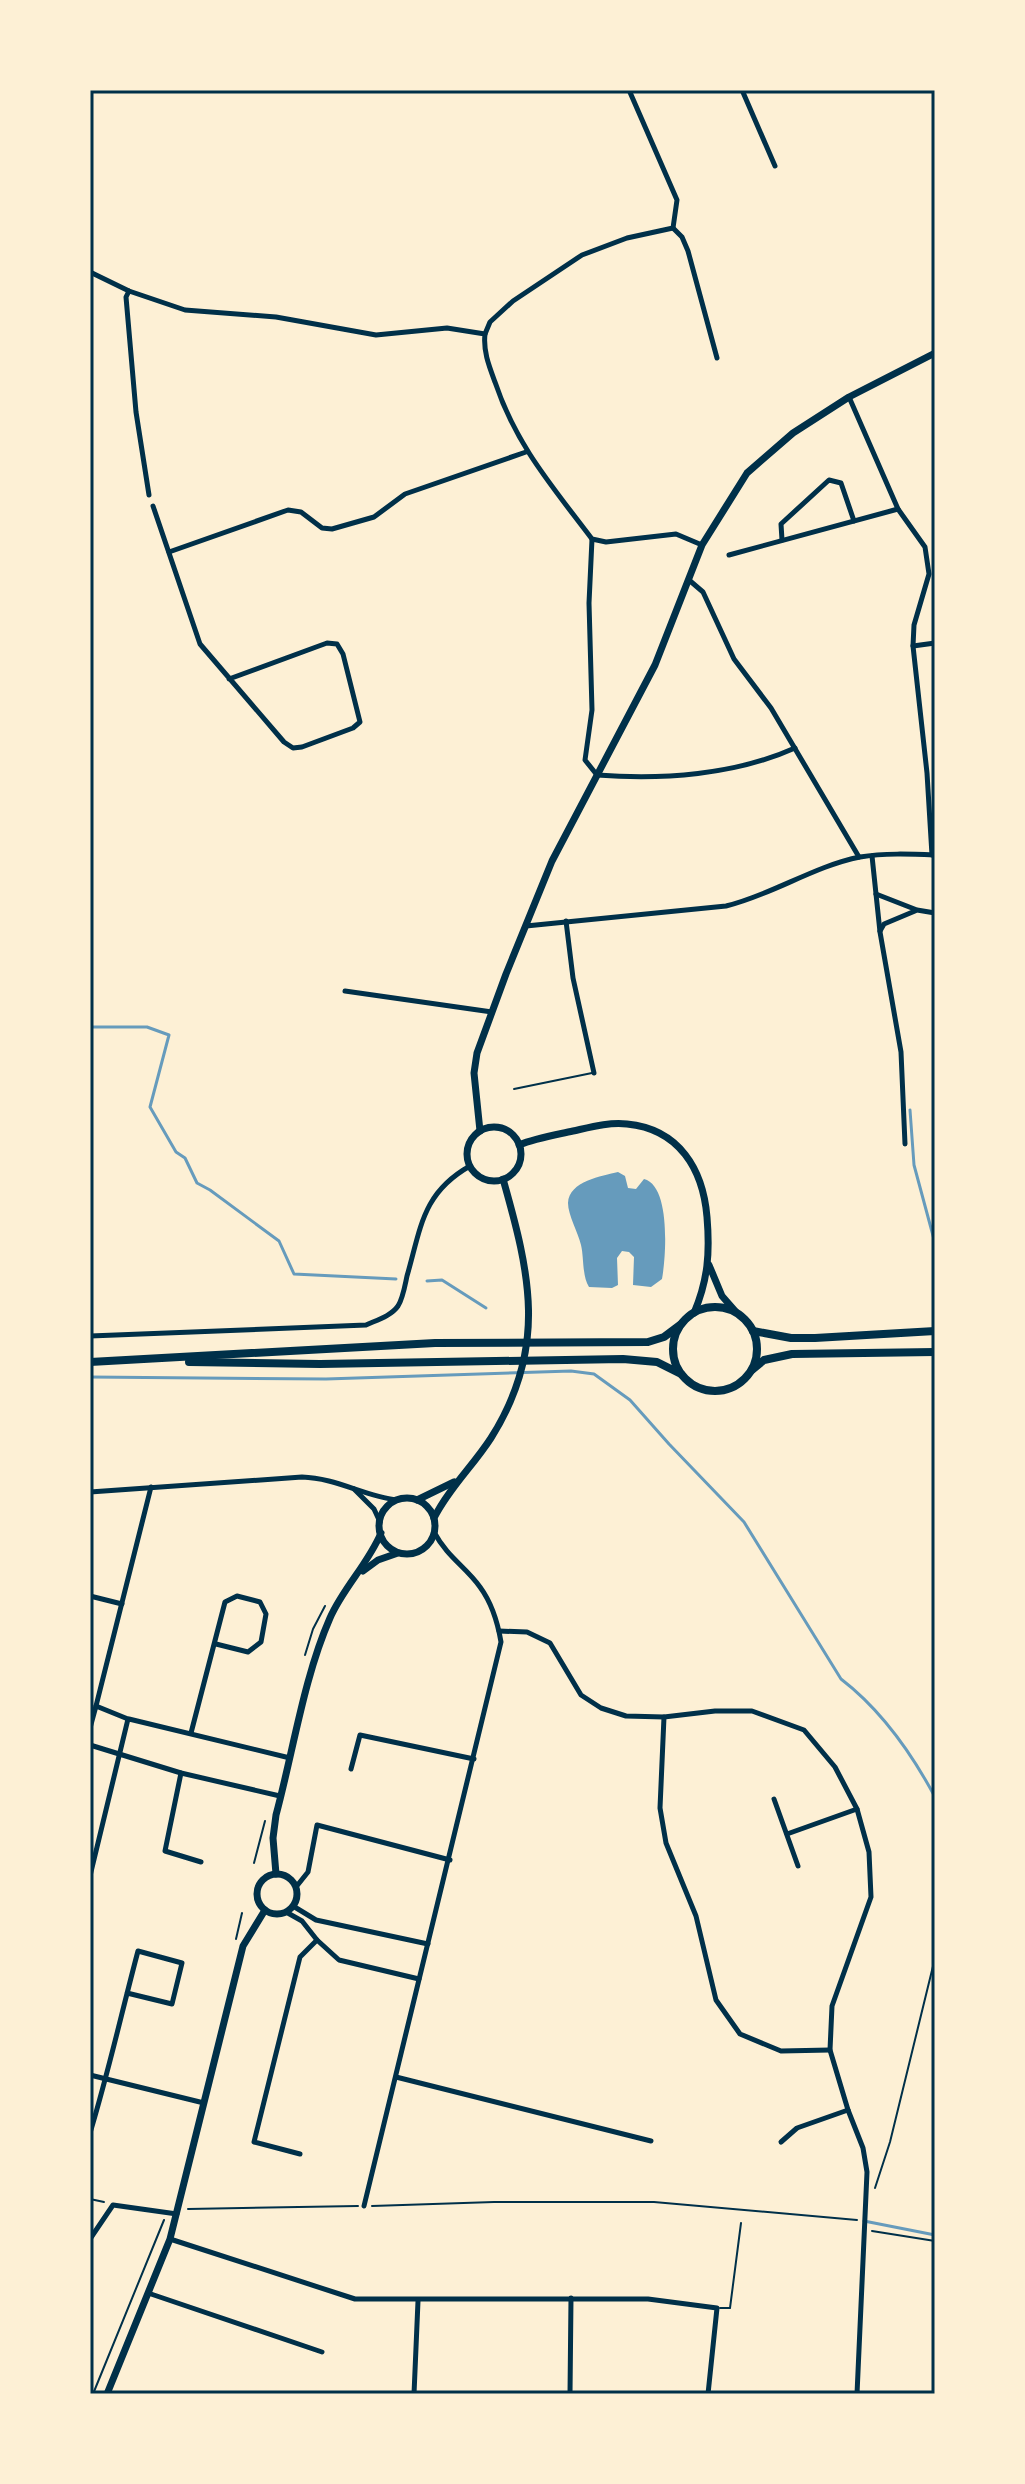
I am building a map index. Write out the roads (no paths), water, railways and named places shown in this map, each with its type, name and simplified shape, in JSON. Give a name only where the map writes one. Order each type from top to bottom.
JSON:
[{"type":"main road","points":[[480,1131],[474,1073],[477,1053],[552,861],[655,665],[702,545],[747,473],[793,433],[849,397],[935,353]]},
{"type":"main road","points":[[519,1145],[617,1124],[647,1127],[674,1141],[693,1164],[702,1185],[709,1234],[709,1265],[694,1313]]},
{"type":"main road","points":[[503,1129],[519,1145],[520,1162],[503,1179],[480,1178],[470,1166],[467,1150],[480,1131],[503,1129]]},
{"type":"main road","points":[[434,1518],[489,1441],[515,1391],[526,1349],[529,1313],[524,1256],[503,1179]]},
{"type":"main road","points":[[709,1265],[722,1296],[753,1331],[757,1344],[751,1370]]},
{"type":"main road","points":[[90,1362],[435,1343],[648,1342],[664,1337],[694,1313],[710,1307],[736,1312]]},
{"type":"main road","points":[[680,1325],[673,1348],[681,1374]]},
{"type":"main road","points":[[753,1331],[774,1336],[815,1338],[935,1331]]},
{"type":"main road","points":[[149,1360],[320,1364],[623,1359],[657,1362],[703,1389],[717,1391],[742,1381],[764,1360],[792,1354],[935,1352]]},
{"type":"main road","points":[[417,1500],[430,1510],[434,1518],[434,1532],[421,1549],[400,1552],[391,1548],[381,1533],[380,1522],[386,1508],[397,1500],[417,1500],[460,1478]]},
{"type":"main road","points":[[276,1874],[273,1838],[316,1658],[330,1618],[381,1533]]},
{"type":"main road","points":[[353,1581],[378,1560],[400,1552]]},
{"type":"main road","points":[[276,1874],[288,1877],[296,1887],[293,1906],[286,1912],[275,1914],[265,1910],[257,1898],[263,1879],[276,1874]]},
{"type":"main road","points":[[107,2394],[170,2239],[243,1946],[265,1910]]},
{"type":"street","points":[[629,90],[677,200],[673,228]]},
{"type":"street","points":[[742,90],[775,166]]},
{"type":"street","points":[[673,228],[627,238],[582,255],[513,301],[490,322],[485,334],[485,354],[504,409],[526,452],[592,539],[589,603],[592,710],[585,760],[597,775],[670,776],[731,767],[795,748]]},
{"type":"street","points":[[673,228],[682,237],[688,251],[717,358]]},
{"type":"street","points":[[90,272],[129,291],[185,310],[276,317],[376,335],[447,328],[485,334]]},
{"type":"street","points":[[129,291],[126,297],[136,412],[149,495]]},
{"type":"street","points":[[526,926],[726,906],[753,900],[859,857],[934,855],[913,646],[914,625],[929,574],[925,547],[898,509],[849,397]]},
{"type":"street","points":[[169,552],[288,510],[301,512],[322,528],[332,529],[374,517],[405,494],[526,452]]},
{"type":"street","points":[[782,540],[781,524],[829,480],[841,483],[854,521]]},
{"type":"street","points":[[153,506],[200,644],[229,679],[284,742],[293,748],[353,728],[360,722],[343,654],[337,644],[327,643],[229,679]]},
{"type":"street","points":[[729,555],[898,509]]},
{"type":"street","points":[[592,539],[606,542],[676,534],[702,545]]},
{"type":"street","points":[[687,579],[703,592],[734,659],[771,708],[859,857]]},
{"type":"street","points":[[913,646],[935,643]]},
{"type":"street","points":[[872,856],[880,932],[901,1052],[905,1144]]},
{"type":"street","points":[[876,894],[917,910],[935,913]]},
{"type":"street","points":[[880,932],[884,924],[917,910]]},
{"type":"street","points":[[566,921],[573,978],[594,1073]]},
{"type":"street","points":[[345,991],[493,1012]]},
{"type":"street","points":[[90,1336],[366,1325],[384,1317],[399,1305],[424,1216],[433,1197],[445,1182],[470,1166]]},
{"type":"street","points":[[90,1492],[302,1477],[319,1478],[397,1500]]},
{"type":"street","points":[[346,1485],[370,1504],[380,1522]]},
{"type":"street","points":[[90,1728],[151,1487]]},
{"type":"street","points":[[364,2206],[501,1642],[481,1587],[448,1554],[434,1532]]},
{"type":"street","points":[[90,1596],[122,1604]]},
{"type":"street","points":[[191,1733],[225,1602],[237,1596],[260,1602],[266,1614],[261,1642],[248,1652],[216,1644]]},
{"type":"street","points":[[499,1631],[527,1632],[550,1643],[581,1695],[601,1708],[626,1716],[664,1717],[715,1711],[752,1711],[804,1730],[835,1767],[857,1809],[869,1852],[871,1897],[832,2006],[830,2050],[863,2148],[867,2172],[857,2394]]},
{"type":"street","points":[[96,1706],[128,1719],[291,1759]]},
{"type":"street","points":[[664,1717],[660,1808],[666,1843],[696,1916],[716,2000],[740,2034],[781,2051],[830,2050]]},
{"type":"street","points":[[90,1876],[92,1856],[128,1719]]},
{"type":"street","points":[[351,1769],[360,1735],[474,1759]]},
{"type":"street","points":[[90,1745],[181,1773],[281,1796]]},
{"type":"street","points":[[181,1773],[165,1851],[201,1862]]},
{"type":"street","points":[[774,1799],[798,1866]]},
{"type":"street","points":[[787,1834],[857,1809]]},
{"type":"street","points":[[296,1887],[308,1872],[317,1825],[450,1860]]},
{"type":"street","points":[[293,1906],[316,1920],[428,1944]]},
{"type":"street","points":[[286,1912],[302,1921],[339,1960],[420,1979]]},
{"type":"street","points":[[300,2154],[254,2142],[300,1957],[317,1940]]},
{"type":"street","points":[[90,2133],[138,1951],[182,1963],[172,2004],[127,1993]]},
{"type":"street","points":[[90,2075],[205,2104]]},
{"type":"street","points":[[396,2077],[651,2141]]},
{"type":"street","points":[[781,2142],[797,2128],[848,2110]]},
{"type":"street","points":[[90,2239],[113,2205],[178,2211]]},
{"type":"street","points":[[170,2239],[355,2299],[648,2299],[717,2308],[708,2394]]},
{"type":"street","points":[[148,2293],[322,2352]]},
{"type":"street","points":[[570,2394],[571,2298]]},
{"type":"street","points":[[414,2394],[418,2301]]},
{"type":"lane","points":[[514,1089],[594,1073]]},
{"type":"lane","points":[[717,2308],[730,2308],[741,2223]]},
{"type":"water","points":[[618,1172],[625,1176],[628,1188],[636,1189],[644,1179],[653,1184],[659,1194],[665,1223],[665,1255],[662,1279],[651,1287],[633,1285],[634,1257],[629,1252],[622,1251],[617,1258],[618,1285],[612,1288],[589,1287],[585,1277],[581,1245],[568,1208],[570,1196],[574,1189],[587,1181]]},
{"type":"waterway","points":[[90,1027],[147,1027],[169,1035],[150,1107],[176,1152],[185,1158],[197,1183],[279,1241],[294,1274],[396,1279]]},
{"type":"waterway","points":[[910,1110],[914,1165],[935,1243]]},
{"type":"waterway","points":[[427,1281],[442,1280],[486,1308]]},
{"type":"waterway","points":[[90,1377],[326,1379],[571,1371],[594,1374],[630,1400],[744,1522],[841,1679],[869,1704],[894,1733],[935,1797]]},
{"type":"waterway","points":[[864,2221],[935,2235]]}]
